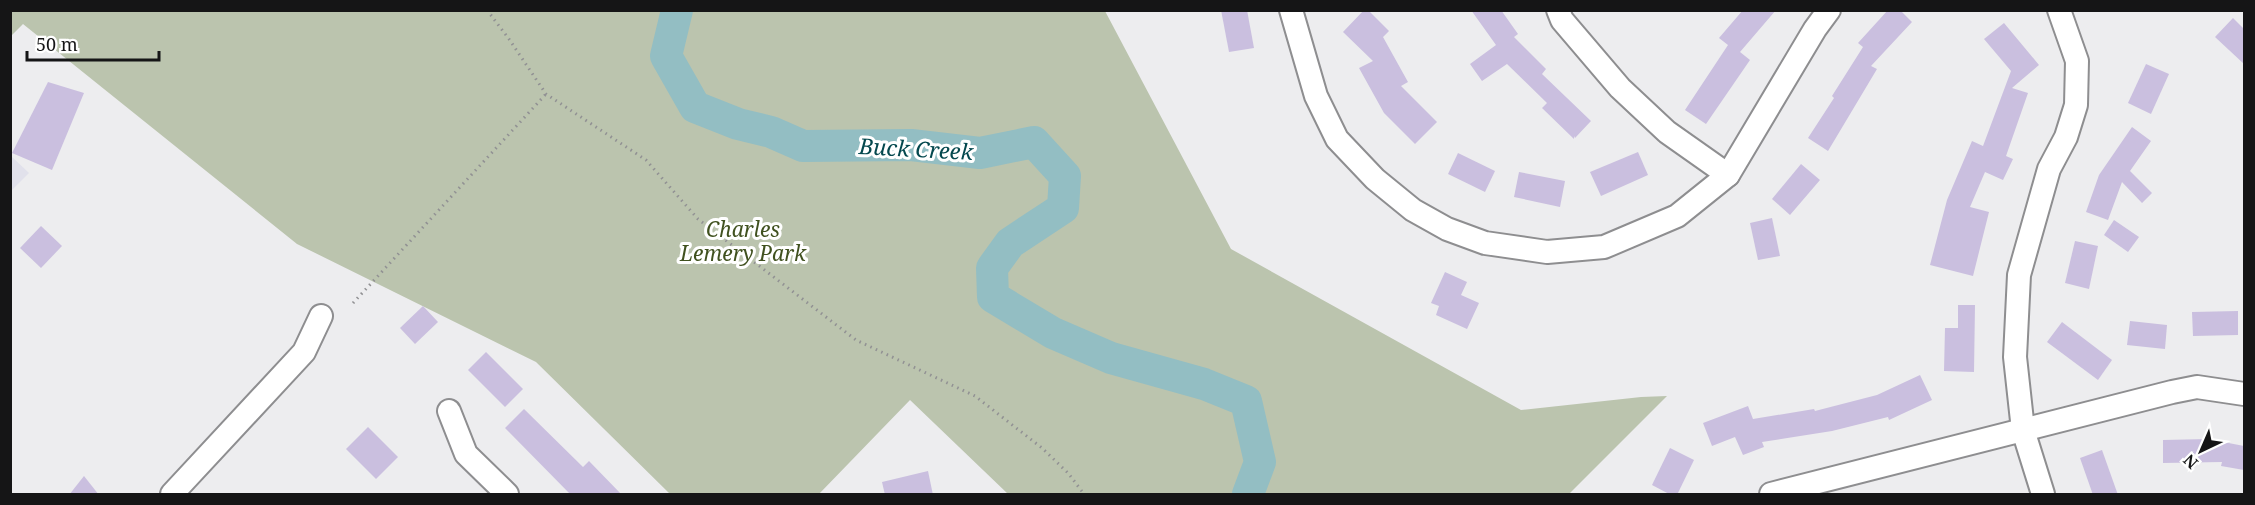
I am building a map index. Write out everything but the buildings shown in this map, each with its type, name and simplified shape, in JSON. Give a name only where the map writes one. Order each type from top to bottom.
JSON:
[{"type":"street","points":[[1292,10],[1317,96],[1337,139],[1375,180],[1413,210],[1447,230],[1485,243],[1547,252],[1604,247],[1677,216],[1728,175],[1815,29],[1829,10]]},
{"type":"street","points":[[1558,10],[1562,20],[1620,88],[1667,132],[1728,175]]},
{"type":"street","points":[[2043,495],[2023,430],[2015,357],[2019,275],[2049,169],[2066,137],[2076,105],[2077,61],[2059,10]]},
{"type":"street","points":[[172,495],[304,352],[321,316]]},
{"type":"street","points":[[1771,495],[2197,387],[2244,394]]},
{"type":"street","points":[[449,411],[466,454],[507,495]]},
{"type":"path","points":[[487,10],[546,94],[646,160],[698,219],[856,340],[975,396],[1042,448],[1068,473],[1084,495]]},
{"type":"path","points":[[353,303],[546,94]]},
{"type":"shaded area","points":[[10,155],[29,173],[11,191],[10,191]]},
{"type":"green space","name":"Charles Lemery Park","points":[[11,10],[1105,11],[1231,249],[1521,410],[1667,396],[1569,494],[1008,494],[910,400],[819,494],[670,494],[536,362],[297,244],[23,24],[11,36]]},
{"type":"waterway","name":"Buck Creek","points":[[677,10],[666,56],[695,107],[738,124],[771,132],[803,146],[911,145],[980,153],[1034,142],[1065,176],[1063,208],[1010,243],[992,268],[993,297],[1053,333],[1111,358],[1204,384],[1246,401],[1260,462],[1248,494]]}]
